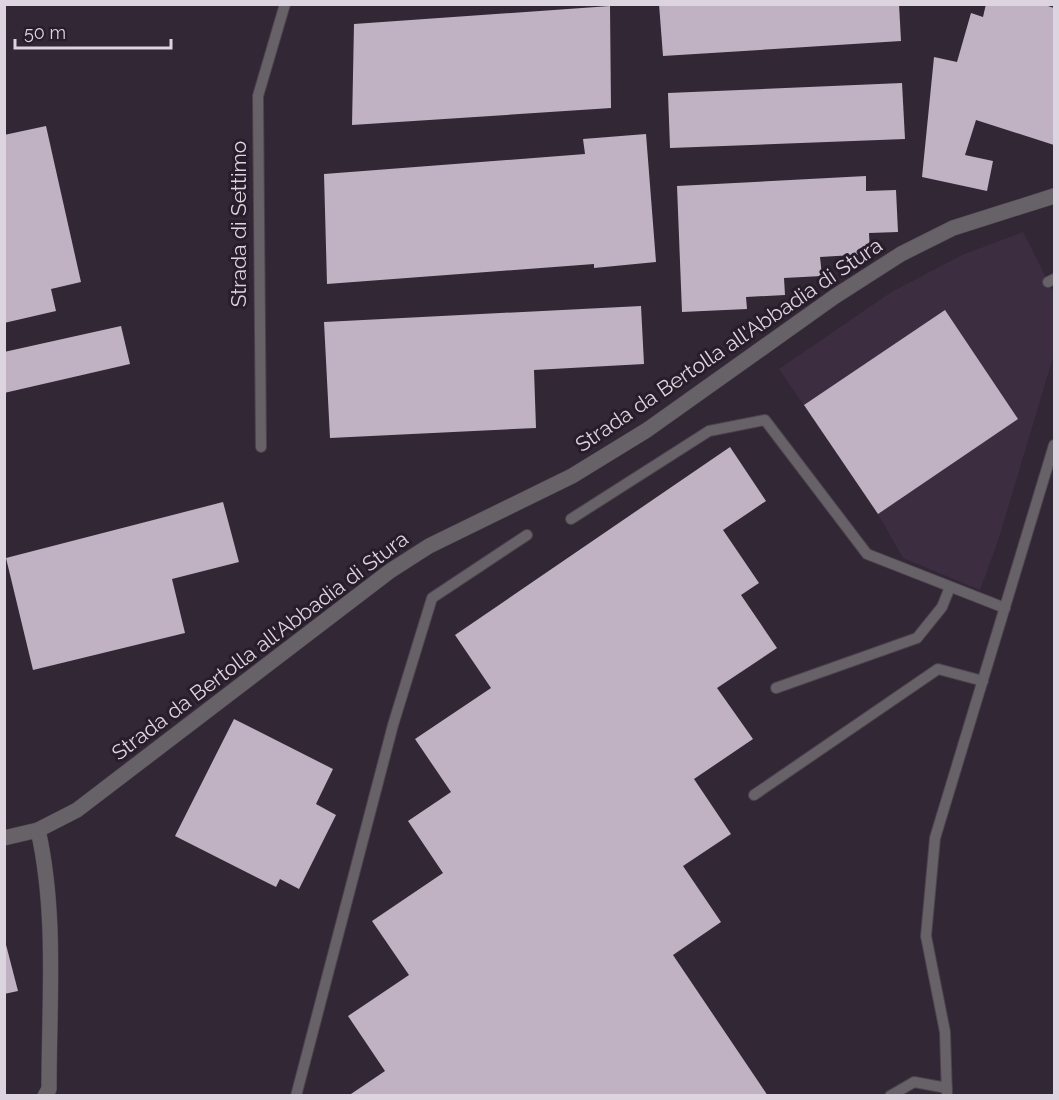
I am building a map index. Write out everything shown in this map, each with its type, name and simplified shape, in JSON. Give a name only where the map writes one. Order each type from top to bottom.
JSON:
[{"type":"street","name":"Strada da Bertolla all'Abbadia di Stura","points":[[4,838],[38,830],[77,810],[390,571],[419,552],[572,476],[638,436],[834,297],[901,254],[952,228],[1054,196]]},
{"type":"street","points":[[38,830],[46,865],[50,912],[49,1089],[45,1095]]},
{"type":"lane","name":"Strada di Settimo","points":[[261,447],[258,96],[285,4]]},
{"type":"lane","points":[[571,519],[709,431],[765,420],[867,554],[1005,608]]},
{"type":"lane","points":[[890,1095],[914,1082],[947,1092],[945,1032],[926,936],[935,838],[1054,445]]},
{"type":"lane","points":[[296,1095],[393,725],[432,598],[527,535]]},
{"type":"lane","points":[[776,688],[917,638],[942,608],[950,587]]},
{"type":"lane","points":[[754,795],[938,669],[983,681]]},
{"type":"shaded area","points":[[1023,232],[1054,293],[1054,354],[998,541],[980,590],[903,558],[878,514],[779,369],[890,293],[962,255]]},
{"type":"building","points":[[659,4],[899,4],[901,41],[663,56]]},
{"type":"building","points":[[986,4],[1042,4],[1054,8],[1054,145],[976,120],[965,155],[993,161],[987,191],[922,177],[934,57],[957,62],[971,13],[983,17]]},
{"type":"building","points":[[610,6],[611,108],[352,125],[354,24]]},
{"type":"building","points":[[902,83],[905,139],[670,148],[668,93]]},
{"type":"building","points":[[46,126],[81,282],[51,289],[56,311],[4,323],[4,135]]},
{"type":"building","points":[[646,134],[656,262],[594,268],[594,264],[327,284],[324,174],[585,154],[583,139]]},
{"type":"building","points":[[866,176],[866,191],[896,190],[898,232],[869,233],[870,254],[820,257],[822,276],[784,278],[785,295],[746,297],[747,309],[682,312],[677,186]]},
{"type":"building","points":[[641,306],[644,364],[534,370],[536,428],[330,438],[324,322]]},
{"type":"building","points":[[945,310],[1018,419],[878,514],[804,405]]},
{"type":"building","points":[[121,326],[130,364],[4,393],[4,352]]},
{"type":"building","points":[[730,447],[766,501],[723,530],[759,583],[741,595],[777,648],[717,688],[753,739],[694,779],[731,834],[683,866],[721,922],[673,955],[768,1096],[348,1096],[385,1071],[348,1016],[409,975],[372,921],[443,873],[408,821],[451,792],[415,739],[491,688],[455,635]]},
{"type":"building","points":[[223,502],[239,562],[172,579],[185,633],[33,670],[6,558]]},
{"type":"building","points":[[234,719],[333,769],[316,804],[336,815],[299,889],[280,879],[276,887],[175,836]]},
{"type":"building","points":[[4,937],[18,991],[4,994]]}]
